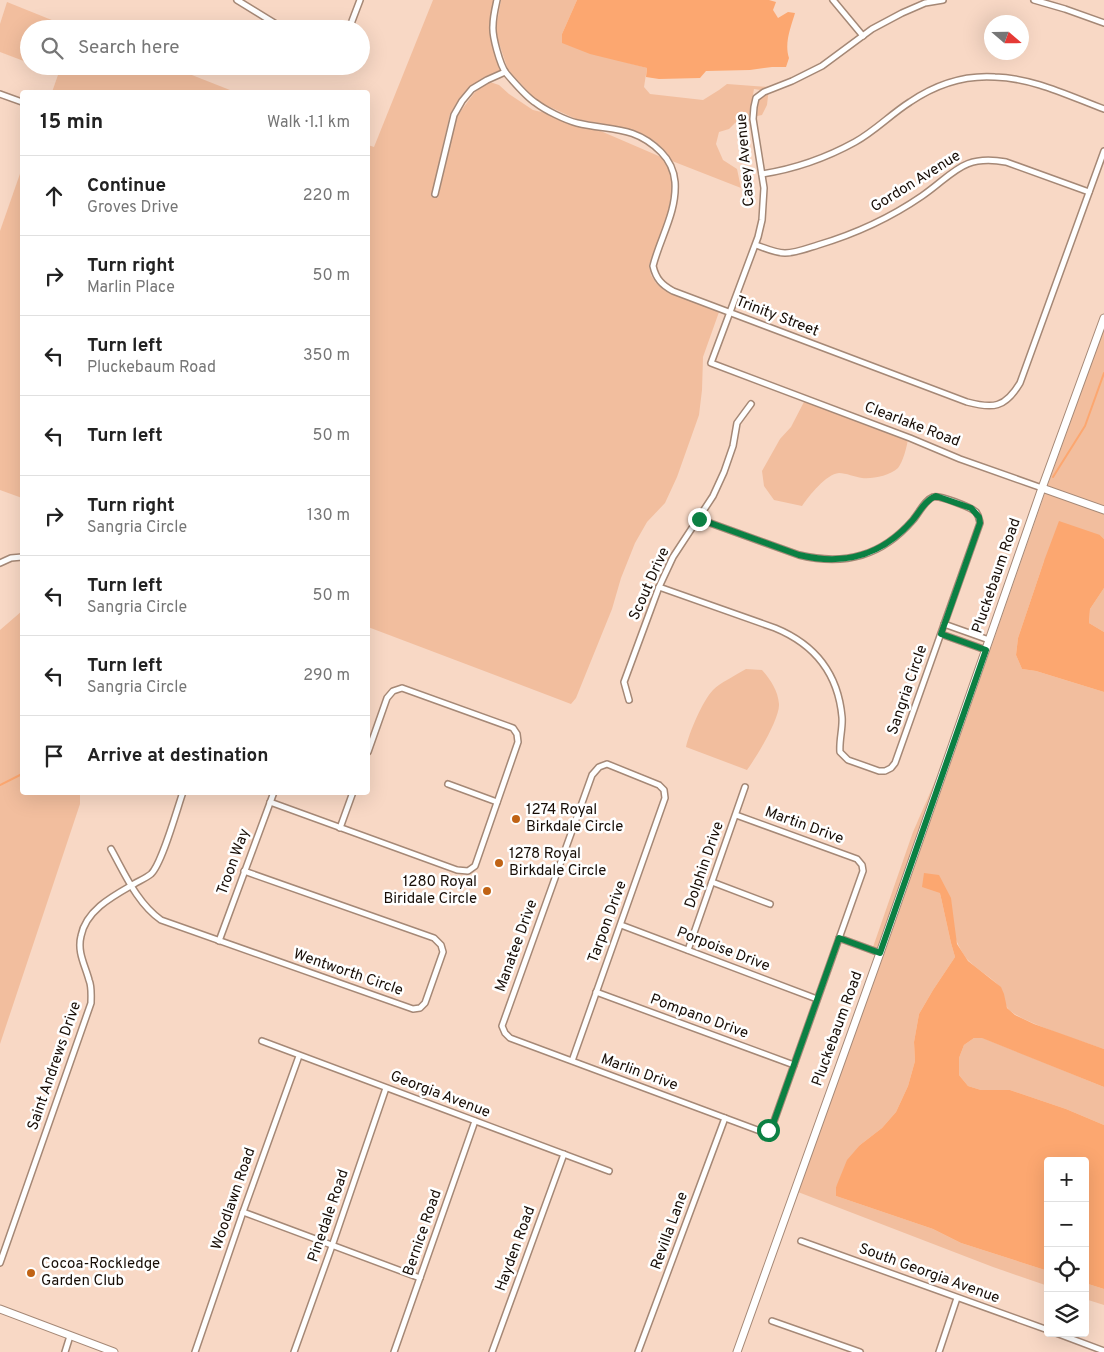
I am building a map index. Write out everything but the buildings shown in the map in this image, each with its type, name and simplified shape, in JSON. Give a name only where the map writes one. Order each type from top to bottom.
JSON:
[{"type":"street","points":[[237,0],[269,20]]},
{"type":"street","points":[[352,20],[360,0]]},
{"type":"street","name":"Trinity Street","points":[[497,0],[492,27],[494,41],[505,72],[535,103],[576,122],[625,131],[640,136],[653,144],[672,167],[675,181],[675,196],[671,215],[653,266],[659,282],[673,291],[967,402],[984,406],[995,406],[1014,394],[1020,383],[1104,151]]},
{"type":"street","points":[[834,0],[863,36]]},
{"type":"street","name":"Casey Avenue","points":[[711,363],[756,245],[762,220],[764,202],[762,174],[753,119],[756,98],[764,92],[822,66],[880,25],[924,2],[943,0]]},
{"type":"street","points":[[1034,0],[1104,23]]},
{"type":"street","points":[[435,194],[454,115],[462,101],[472,89],[505,72]]},
{"type":"street","points":[[762,174],[806,164],[855,142],[910,101],[961,79],[996,77],[1028,82],[1104,109]]},
{"type":"street","points":[[0,94],[20,101]]},
{"type":"street","name":"Gordon Avenue","points":[[756,245],[786,253],[839,239],[901,210],[957,168],[977,160],[992,159],[1006,162],[1089,192]]},
{"type":"street","name":"Pluckebaum Road","points":[[737,1352],[880,953],[1042,488],[1104,318]]},
{"type":"street","name":"Clearlake Road","points":[[711,363],[896,432],[960,459],[1104,510]]},
{"type":"street","name":"Scout Drive","points":[[629,700],[624,682],[659,587],[673,557],[713,496],[733,446],[738,423],[751,404]]},
{"type":"street","name":"Sangria Circle","points":[[659,587],[775,628],[805,644],[819,659],[833,680],[842,718],[840,752],[848,760],[879,771],[891,768],[895,763],[980,523],[979,517],[971,508],[936,496],[931,498],[904,530],[888,544],[846,559],[830,560],[814,559],[799,555],[699,519]]},
{"type":"street","points":[[0,562],[20,557]]},
{"type":"street","points":[[944,624],[990,640]]},
{"type":"street","points":[[941,634],[986,650]]},
{"type":"street","points":[[270,802],[457,870],[468,870],[475,866],[518,742],[518,734],[513,728],[402,688],[393,691],[387,698],[370,746]]},
{"type":"street","name":"Manatee Drive","points":[[505,1033],[502,1026],[592,775],[599,767],[607,764],[659,784],[664,790]]},
{"type":"street","points":[[448,784],[497,802]]},
{"type":"street","name":"Dolphin Drive","points":[[688,950],[746,788]]},
{"type":"street","name":"Tarpon Drive","points":[[572,1062],[665,798],[664,790]]},
{"type":"street","name":"Saint Andrews Drive","points":[[0,1263],[91,1003],[90,982],[79,949],[81,934],[88,918],[96,909],[151,874],[158,863],[182,795]]},
{"type":"street","name":"Troon Way","points":[[219,941],[273,795]]},
{"type":"street","points":[[340,828],[352,795]]},
{"type":"street","name":"Martin Drive","points":[[736,815],[857,859],[862,865],[863,871],[839,938]]},
{"type":"street","name":"Wentworth Circle","points":[[111,849],[131,886],[150,913],[161,920],[412,1009],[420,1008],[425,1003],[443,952],[441,945],[434,938],[244,871]]},
{"type":"street","points":[[712,882],[770,904]]},
{"type":"street","name":"Porpoise Drive","points":[[621,925],[817,999]]},
{"type":"street","points":[[794,1065],[839,938],[880,953]]},
{"type":"street","name":"Pompano Drive","points":[[596,992],[794,1065]]},
{"type":"street","name":"Marlin Drive","points":[[505,1033],[510,1038],[572,1062],[760,1131],[768,1130],[773,1124],[794,1065]]},
{"type":"street","name":"Georgia Avenue","points":[[262,1041],[610,1171]]},
{"type":"street","name":"Woodlawn Road","points":[[195,1352],[299,1056]]},
{"type":"street","name":"Pinedale Road","points":[[294,1352],[386,1088]]},
{"type":"street","name":"Revilla Lane","points":[[638,1352],[725,1118]]},
{"type":"street","name":"Bernice Road","points":[[394,1352],[475,1121]]},
{"type":"street","name":"Hayden Road","points":[[492,1352],[564,1154]]},
{"type":"street","points":[[243,1212],[420,1278]]},
{"type":"street","name":"South Georgia Avenue","points":[[802,1241],[1044,1329]]},
{"type":"street","points":[[939,1352],[957,1298]]},
{"type":"street","points":[[0,1310],[114,1352]]},
{"type":"street","points":[[772,1321],[860,1352]]},
{"type":"street","points":[[65,1352],[70,1336]]},
{"type":"street","points":[[1067,1337],[1104,1351]]},
{"type":"shaded area","points":[[433,0],[494,0],[490,28],[501,70],[485,77],[470,87],[459,99],[450,114],[431,197],[438,198],[457,116],[475,92],[490,82],[499,85],[533,110],[550,114],[574,125],[596,129],[661,157],[669,168],[672,181],[668,214],[649,265],[651,275],[664,290],[719,312],[703,357],[699,415],[677,477],[665,503],[647,522],[635,543],[621,578],[612,609],[576,698],[571,704],[370,628],[370,146],[374,147]]},
{"type":"shaded area","points":[[501,0],[577,0],[562,34],[625,62],[647,68],[644,87],[650,94],[703,100],[727,84],[769,87],[767,105],[762,115],[757,116],[760,90],[754,89],[749,117],[735,123],[729,129],[719,132],[716,144],[723,160],[737,169],[741,188],[672,161],[656,142],[640,133],[626,128],[576,119],[537,101],[508,70],[496,28]]},
{"type":"shaded area","points":[[577,0],[769,0],[776,2],[773,10],[778,18],[788,12],[795,13],[787,47],[789,58],[786,67],[706,71],[700,78],[659,79],[646,77],[647,68],[590,54],[562,43],[562,34]]},
{"type":"shaded area","points":[[7,2],[52,20],[20,20],[20,60],[0,52],[0,24]]},
{"type":"shaded area","points":[[58,75],[192,75],[230,90],[53,90]]},
{"type":"shaded area","points":[[20,174],[20,497],[0,490],[0,231]]},
{"type":"shaded area","points":[[1104,329],[1104,507],[1047,487]]},
{"type":"shaded area","points":[[806,398],[908,439],[906,450],[898,468],[886,475],[871,478],[862,478],[842,473],[834,474],[818,486],[802,506],[774,500],[764,486],[762,471],[780,439],[791,427]]},
{"type":"shaded area","points":[[1045,493],[1104,513],[1104,539],[1100,535],[1044,561],[1018,638],[1016,655],[1022,669],[1036,671],[1104,692],[1104,1049],[1067,1037],[1012,1012],[1006,1005],[999,986],[974,965],[960,948],[940,893],[955,957],[919,1014],[914,1042],[915,1061],[908,1086],[896,1112],[882,1128],[860,1145],[836,1187],[836,1196],[933,1229],[961,1243],[1044,1270],[1044,1285],[798,1192],[884,954]]},
{"type":"shaded area","points":[[1059,521],[1100,535],[1104,539],[1104,588],[1090,609],[1089,623],[1104,632],[1104,692],[1036,671],[1022,669],[1016,655],[1018,638]]},
{"type":"shaded area","points":[[1104,588],[1104,632],[1089,623],[1090,609]]},
{"type":"shaded area","points":[[20,613],[20,795],[80,795],[80,804],[0,1044],[0,630]]},
{"type":"shaded area","points":[[746,669],[762,670],[774,686],[779,704],[772,728],[747,770],[686,747],[697,717],[709,695],[720,685]]},
{"type":"shaded area","points":[[943,763],[878,948],[873,947],[913,832]]},
{"type":"shaded area","points":[[924,873],[939,875],[951,898],[957,944],[968,961],[1001,987],[1007,1008],[1015,1015],[1034,1024],[1104,1049],[1104,1087],[982,1038],[974,1038],[964,1045],[959,1058],[959,1075],[968,1086],[981,1090],[1010,1090],[1066,1109],[1104,1125],[1104,1289],[1089,1284],[1089,1157],[1044,1157],[1044,1270],[961,1243],[933,1229],[836,1196],[836,1187],[847,1160],[860,1145],[882,1128],[896,1112],[908,1086],[915,1061],[914,1042],[919,1014],[955,957],[940,893],[922,887]]},
{"type":"shaded area","points":[[974,1038],[983,1038],[1104,1087],[1104,1125],[1066,1109],[1010,1090],[981,1090],[968,1086],[959,1075],[959,1058],[964,1045]]},
{"type":"shaded area","points":[[1089,1284],[1104,1289],[1104,1305],[1089,1300]]},
{"type":"waterway","points":[[1053,477],[1085,426],[1104,373]]},
{"type":"waterway","points":[[0,785],[20,775]]},
{"type":"place","name":"1274 Royal Birkdale Circle","points":[[516,819]]},
{"type":"place","name":"1278 Royal Birkdale Circle","points":[[499,863]]},
{"type":"place","name":"1280 Royal Biridale Circle","points":[[487,891]]},
{"type":"place","name":"Cocoa-Rockledge Garden Club","points":[[31,1273]]},
{"type":"route","points":[[699,519],[799,555],[814,559],[830,560],[846,559],[888,544],[904,530],[931,498],[936,496],[971,508],[979,517],[980,523],[941,634],[986,650],[880,953],[839,938],[773,1124],[768,1130]]}]
